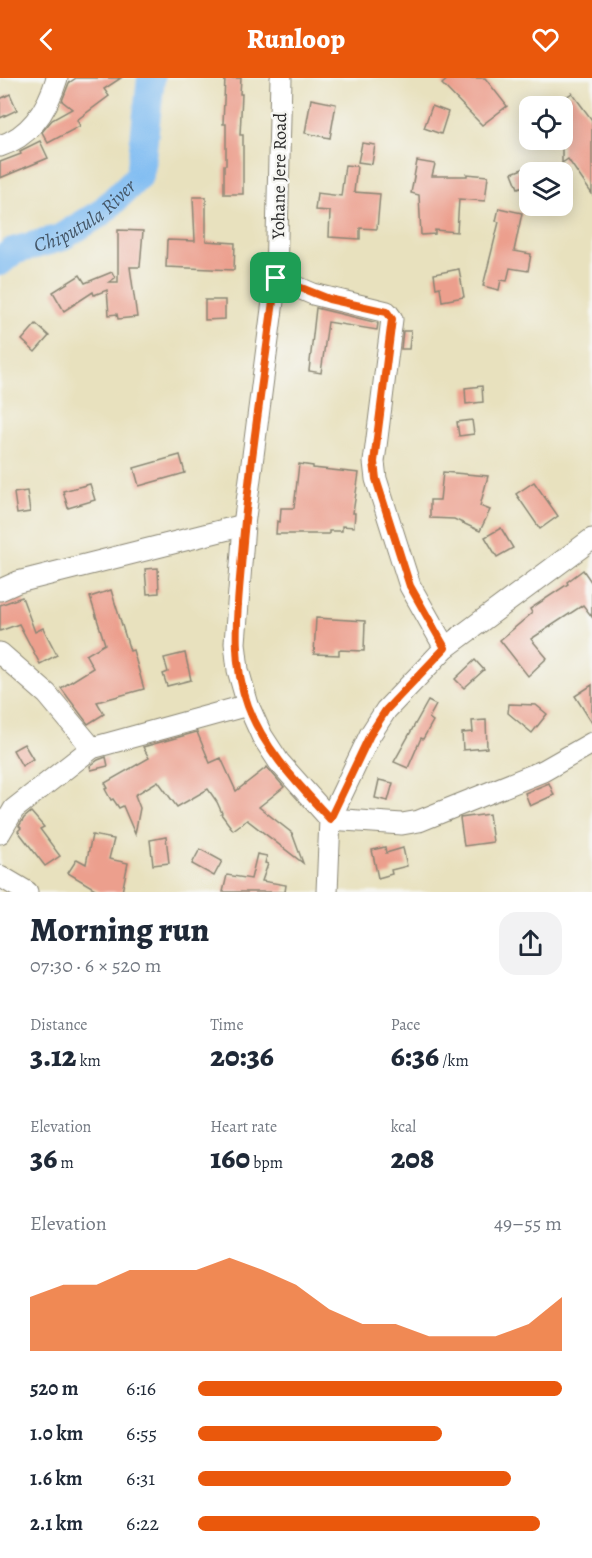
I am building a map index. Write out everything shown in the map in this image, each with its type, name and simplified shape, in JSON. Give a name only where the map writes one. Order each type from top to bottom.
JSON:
[{"type":"street","points":[[0,146],[15,140],[36,122],[45,108],[57,78]]},
{"type":"street","name":"Yohane Jere Road","points":[[281,78],[276,278],[244,525],[235,644],[238,670],[248,705],[262,736],[279,762],[330,819]]},
{"type":"street","points":[[276,278],[329,299],[387,312],[392,319],[374,462],[376,479],[410,586],[445,648]]},
{"type":"street","points":[[0,590],[18,582],[244,525]]},
{"type":"street","points":[[327,892],[330,819],[370,735],[386,710],[445,648],[592,538]]},
{"type":"street","points":[[0,653],[47,694],[92,748]]},
{"type":"street","points":[[0,833],[14,809],[92,748],[248,705]]},
{"type":"street","points":[[330,819],[402,824],[419,821],[543,771],[592,743]]},
{"type":"street","points":[[0,876],[27,892]]},
{"type":"building","points":[[76,78],[121,78],[104,89],[109,96],[77,120],[80,126],[48,143],[42,132],[52,120],[72,109],[62,101],[69,83]]},
{"type":"building","points":[[225,78],[241,78],[240,135],[243,135],[243,194],[224,194]]},
{"type":"building","points":[[449,78],[485,78],[507,106],[482,125],[442,84]]},
{"type":"building","points":[[572,93],[592,120],[592,194],[573,166],[573,162],[568,159],[562,162],[562,150],[573,150],[573,96],[568,96]]},
{"type":"building","points":[[10,94],[17,110],[0,118],[0,99]]},
{"type":"building","points":[[311,99],[336,104],[330,138],[305,133]]},
{"type":"building","points":[[432,106],[448,112],[441,134],[424,128]]},
{"type":"building","points":[[40,141],[48,158],[0,178],[0,162],[21,154],[20,151]]},
{"type":"building","points":[[362,143],[375,145],[372,164],[358,162]]},
{"type":"building","points":[[417,161],[435,164],[432,176],[467,176],[467,174],[488,176],[485,201],[459,199],[457,232],[435,230],[435,234],[421,235],[419,195],[411,193]]},
{"type":"building","points":[[345,165],[357,166],[354,192],[380,194],[377,229],[360,228],[360,239],[329,237],[330,211],[315,210],[317,193],[341,196]]},
{"type":"building","points":[[519,170],[519,188],[518,188],[512,173]]},
{"type":"building","points":[[193,197],[206,197],[206,241],[235,243],[234,270],[166,267],[167,240],[195,241]]},
{"type":"building","points":[[499,208],[519,212],[519,216],[521,216],[514,251],[531,254],[528,271],[510,268],[507,281],[501,280],[499,290],[483,286],[499,222],[496,221]]},
{"type":"building","points":[[118,230],[143,231],[140,267],[130,267],[137,317],[118,319],[117,314],[109,315],[107,290],[94,295],[93,292],[64,311],[53,292],[80,275],[85,283],[112,272],[115,278],[109,282],[118,282]]},
{"type":"building","points":[[459,269],[464,297],[442,301],[440,287],[436,288],[434,274]]},
{"type":"building","points":[[205,300],[225,300],[225,319],[205,320]]},
{"type":"building","points":[[316,308],[378,323],[377,330],[328,322],[321,373],[309,371]]},
{"type":"building","points":[[36,324],[49,336],[35,352],[22,340]]},
{"type":"building","points":[[403,331],[411,331],[409,349],[401,349]]},
{"type":"building","points":[[482,386],[483,402],[466,404],[465,388]]},
{"type":"building","points":[[472,420],[474,434],[459,436],[457,422]]},
{"type":"building","points":[[180,455],[185,473],[139,486],[134,468]]},
{"type":"building","points":[[299,464],[313,466],[313,468],[359,473],[353,513],[355,513],[354,527],[342,526],[342,531],[329,531],[329,534],[276,534],[281,508],[294,508]]},
{"type":"building","points":[[443,472],[488,476],[480,506],[490,510],[480,531],[454,519],[430,518],[430,500],[440,500]]},
{"type":"building","points":[[534,482],[558,516],[540,529],[516,494]]},
{"type":"building","points":[[90,484],[95,500],[68,508],[63,491]]},
{"type":"building","points":[[27,491],[30,512],[17,514],[14,493]]},
{"type":"building","points":[[501,528],[513,548],[497,557],[485,537]]},
{"type":"building","points":[[158,568],[159,593],[147,594],[145,569]]},
{"type":"building","points":[[583,570],[592,583],[592,617],[583,605],[531,639],[547,658],[528,676],[500,640],[532,613],[530,609],[568,584],[567,582]]},
{"type":"building","points":[[111,590],[130,651],[133,650],[144,689],[97,702],[104,714],[88,724],[61,688],[93,668],[86,655],[105,644],[90,597]]},
{"type":"building","points":[[22,597],[35,632],[43,628],[57,655],[40,664],[19,624],[0,631],[0,605]]},
{"type":"building","points":[[316,618],[365,621],[364,651],[339,650],[339,655],[314,654]]},
{"type":"building","points":[[185,653],[191,680],[167,686],[163,674],[168,672],[164,658]]},
{"type":"building","points":[[475,660],[484,670],[464,688],[455,679]]},
{"type":"building","points":[[592,685],[592,723],[575,696]]},
{"type":"building","points":[[428,701],[436,705],[429,718],[433,721],[423,739],[421,738],[408,768],[394,762]]},
{"type":"building","points":[[509,704],[536,705],[547,714],[532,733],[508,713]]},
{"type":"building","points":[[486,720],[487,748],[463,750],[462,733],[473,732],[472,721]]},
{"type":"building","points":[[197,732],[210,763],[221,758],[236,791],[267,767],[284,787],[259,807],[292,833],[303,863],[247,820],[233,830],[221,814],[217,802],[208,789],[177,807],[158,781],[135,795],[140,808],[135,834],[123,806],[119,808],[113,799],[111,800],[105,789],[108,788],[105,783],[149,758],[143,747]]},
{"type":"building","points":[[24,744],[33,759],[22,766],[13,750]]},
{"type":"building","points":[[106,757],[108,766],[91,770],[90,766]]},
{"type":"building","points":[[379,780],[393,783],[388,801],[375,798]]},
{"type":"building","points":[[549,783],[554,795],[530,806],[525,793]]},
{"type":"building","points":[[31,812],[44,827],[40,829],[60,856],[45,866],[18,831],[24,818]]},
{"type":"building","points":[[489,814],[493,842],[464,846],[460,818]]},
{"type":"building","points":[[92,835],[114,839],[109,859],[128,863],[122,892],[100,892],[68,873],[77,859],[86,864]]},
{"type":"building","points":[[166,837],[169,863],[153,865],[150,840]]},
{"type":"building","points":[[385,847],[386,853],[403,848],[407,866],[391,870],[392,874],[378,878],[372,850]]},
{"type":"building","points":[[200,849],[222,861],[214,876],[192,864]]},
{"type":"building","points":[[257,854],[267,856],[265,863],[268,864],[262,881],[286,885],[285,892],[223,892],[227,875],[251,879]]},
{"type":"waterway","name":"Chiputula River","points":[[0,262],[13,251],[60,238],[101,213],[140,175],[151,78]]},
{"type":"route","points":[[276,278],[329,299],[387,312],[392,319],[374,462],[376,479],[410,586],[445,648],[386,710],[370,735],[330,819],[293,780],[262,736],[248,705],[238,670],[235,644],[244,525],[276,278]]}]
